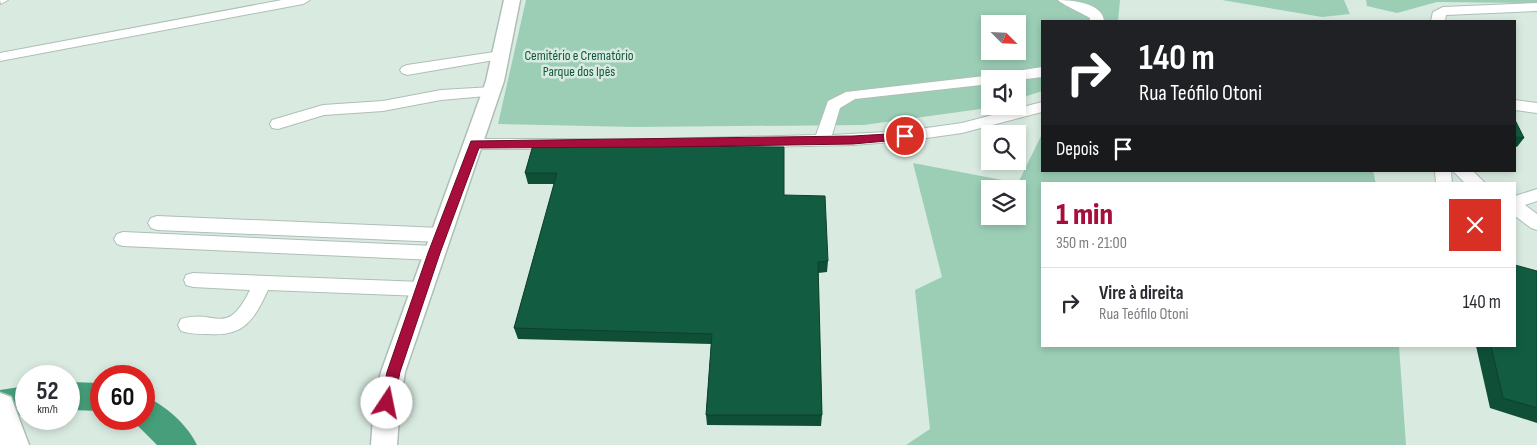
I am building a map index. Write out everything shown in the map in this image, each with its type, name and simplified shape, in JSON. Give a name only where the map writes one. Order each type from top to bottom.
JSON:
[{"type":"highway","points":[[0,406],[14,445]]},
{"type":"main road","points":[[384,445],[387,403],[393,372],[492,92],[502,55],[512,0]]},
{"type":"street","points":[[0,57],[303,0]]},
{"type":"street","points":[[1065,0],[1080,6],[1097,18],[1097,20]]},
{"type":"street","points":[[1519,7],[1537,20]]},
{"type":"street","points":[[1438,20],[1438,15],[1443,11],[1537,7]]},
{"type":"street","points":[[407,70],[442,66],[475,58],[502,55]]},
{"type":"street","points":[[1026,74],[1041,72]]},
{"type":"street","points":[[822,140],[833,105],[851,95],[981,80]]},
{"type":"street","points":[[278,124],[322,110],[383,106],[441,96],[492,92]]},
{"type":"street","points":[[1516,105],[1537,108]]},
{"type":"street","points":[[475,144],[652,144],[905,136],[962,128],[1041,107]]},
{"type":"street","points":[[1462,172],[1475,182]]},
{"type":"street","points":[[1516,202],[1537,195]]},
{"type":"street","points":[[1516,208],[1537,223]]},
{"type":"street","points":[[157,223],[437,244]]},
{"type":"street","points":[[123,239],[437,244]]},
{"type":"street","points":[[193,280],[422,288]]},
{"type":"street","points":[[188,325],[231,325],[238,322],[263,282]]},
{"type":"green space","name":"Cemitério e Crematório Parque dos Ipês","points":[[526,0],[1120,0],[1118,20],[1041,20],[1041,91],[1026,96],[1026,70],[981,70],[981,109],[864,125],[634,127],[498,124]]},
{"type":"green space","points":[[1222,0],[1344,0],[1350,14],[1322,17]]},
{"type":"green space","points":[[1366,0],[1537,0],[1537,3],[1437,2],[1397,13],[1367,6]]},
{"type":"green space","points":[[1041,136],[1041,172],[1373,172],[1376,182],[1041,182],[1041,347],[1399,347],[1406,445],[906,445],[930,429],[915,290],[942,277],[913,163],[1002,180],[981,180],[981,225],[1026,225],[1026,180],[1019,180]]},
{"type":"building","points":[[1516,122],[1524,138],[1516,137]]},
{"type":"building","points":[[533,145],[784,147],[784,195],[825,196],[828,261],[818,262],[822,415],[706,415],[712,334],[514,328],[557,173],[525,173]]},
{"type":"building","points":[[1516,265],[1537,271],[1537,408],[1503,398],[1491,347],[1516,347]]},
{"type":"waterway","points":[[80,396],[90,397]]},
{"type":"waterway","points":[[0,405],[15,402]]},
{"type":"waterway","points":[[155,421],[180,445]]},
{"type":"route","points":[[387,403],[393,372],[434,253],[475,144],[662,144],[853,140],[905,136]]}]
